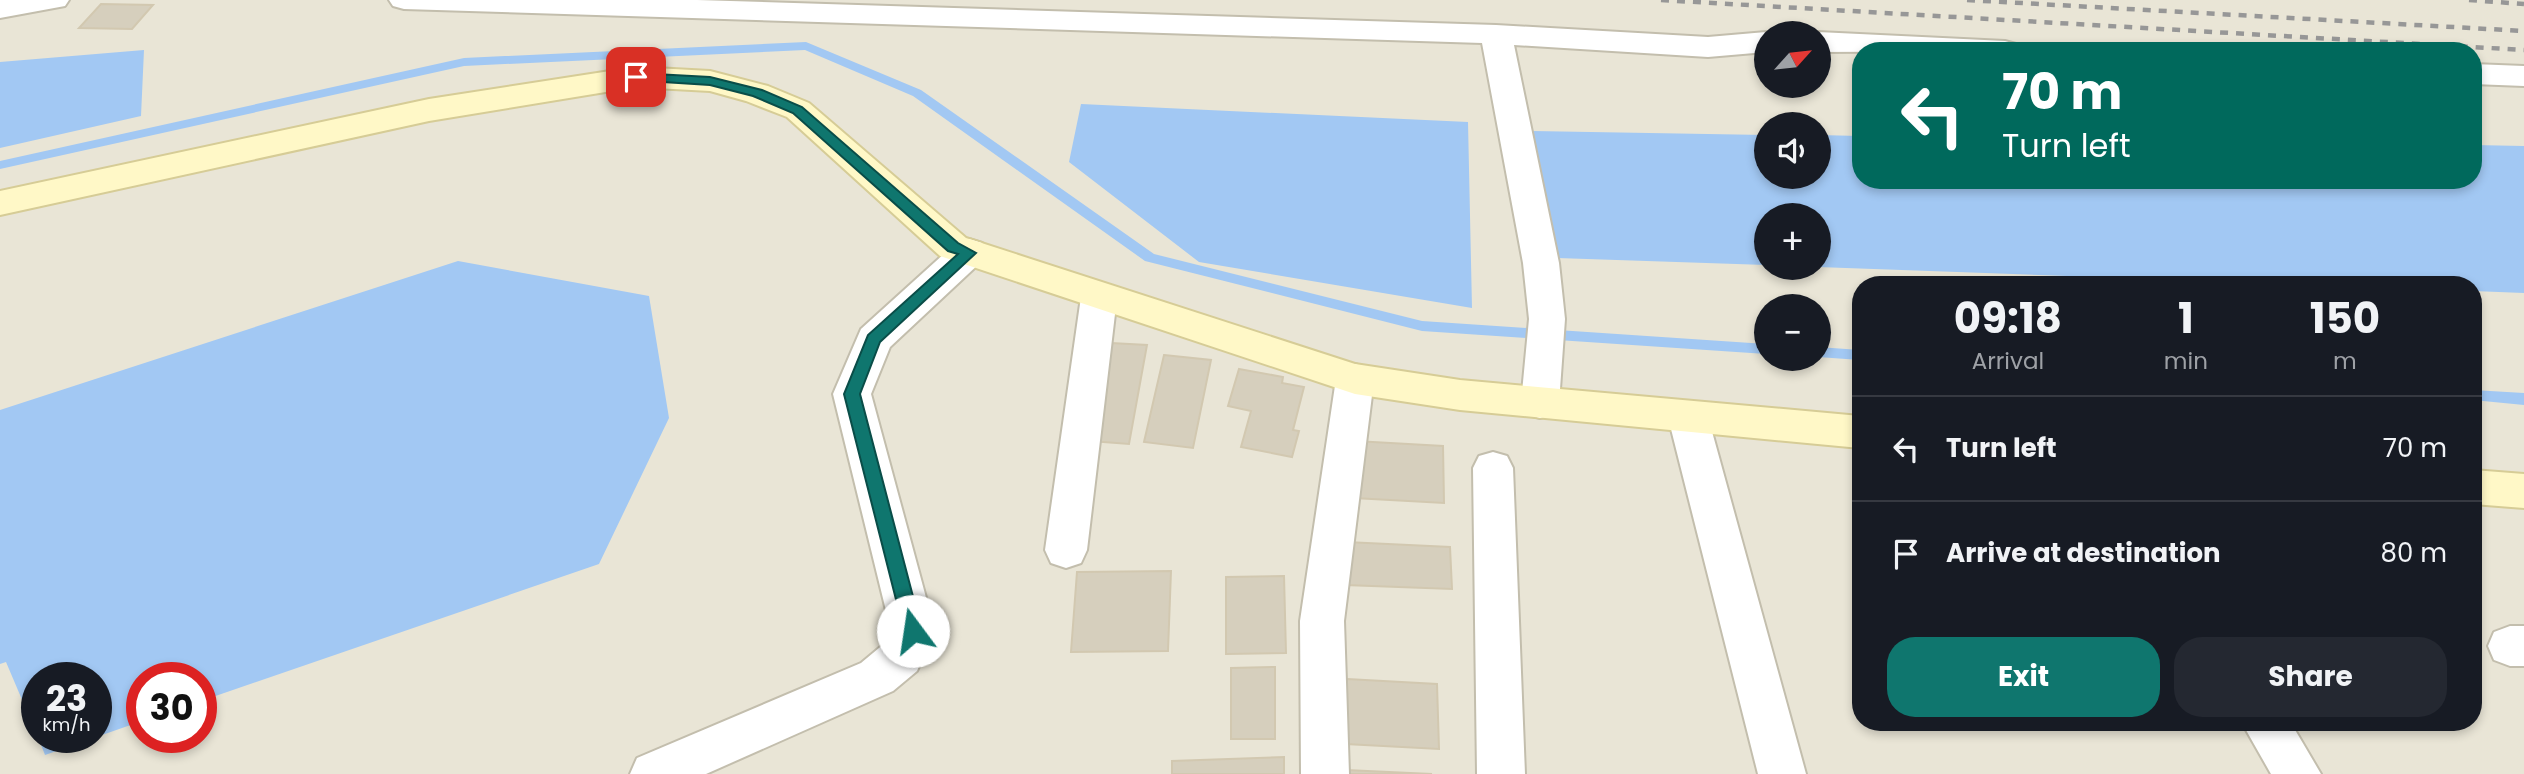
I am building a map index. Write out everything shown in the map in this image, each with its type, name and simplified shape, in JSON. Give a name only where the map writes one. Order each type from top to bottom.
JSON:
[{"type":"street","points":[[0,9],[54,0]]},
{"type":"street","points":[[404,0],[1496,34],[1708,47],[1754,43]]},
{"type":"street","points":[[1496,34],[1541,263],[1545,337],[1540,403]]},
{"type":"street","points":[[1831,42],[1852,43]]},
{"type":"street","points":[[2482,74],[2524,76]]},
{"type":"street","points":[[0,202],[429,110],[636,77],[710,81],[757,93],[798,110],[953,247],[1355,379],[1540,403],[1852,431]]},
{"type":"street","points":[[654,774],[713,762],[877,677],[901,657],[913,631],[852,394],[874,339],[969,253]]},
{"type":"street","points":[[1066,550],[1099,297]]},
{"type":"street","points":[[1325,774],[1322,621],[1355,379]]},
{"type":"street","points":[[1688,417],[1782,774]]},
{"type":"street","points":[[1493,468],[1501,774]]},
{"type":"street","points":[[2482,488],[2524,491]]},
{"type":"street","points":[[2269,731],[2298,774]]},
{"type":"shaded area","points":[[0,0],[2524,0],[2524,774],[0,774]]},
{"type":"water","points":[[144,50],[141,116],[0,148],[0,62]]},
{"type":"water","points":[[1081,104],[1468,122],[1472,308],[1199,262],[1069,162]]},
{"type":"water","points":[[1532,131],[1754,135],[1754,189],[1831,189],[1831,135],[1852,136],[1852,189],[2482,189],[2482,145],[2524,146],[2524,293],[2482,291],[2482,276],[2068,276],[1831,267],[1831,203],[1754,203],[1754,265],[1557,258]]},
{"type":"water","points":[[458,261],[649,296],[669,418],[599,564],[217,695],[217,662],[126,662],[126,727],[112,732],[112,662],[21,662],[21,697],[6,662],[0,664],[0,410]]},
{"type":"building","points":[[101,4],[153,5],[132,29],[79,28]]},
{"type":"building","points":[[1111,343],[1147,345],[1129,444],[1091,441]]},
{"type":"building","points":[[1164,355],[1211,360],[1193,448],[1144,442]]},
{"type":"building","points":[[1239,369],[1283,377],[1282,383],[1304,387],[1293,430],[1299,431],[1292,457],[1241,447],[1251,411],[1228,406]]},
{"type":"building","points":[[1355,441],[1443,446],[1444,503],[1354,498]]},
{"type":"building","points":[[1346,542],[1450,547],[1452,589],[1345,585]]},
{"type":"building","points":[[1171,571],[1168,651],[1071,652],[1077,572]]},
{"type":"building","points":[[1284,576],[1286,653],[1226,654],[1226,577]]},
{"type":"building","points":[[1275,667],[1275,739],[1231,739],[1231,668]]},
{"type":"building","points":[[1347,679],[1437,684],[1439,749],[1346,744]]},
{"type":"building","points":[[1284,757],[1284,774],[1172,774],[1172,761]]},
{"type":"building","points":[[1346,770],[1432,774],[1346,774]]},
{"type":"waterway","points":[[0,165],[464,62],[806,46],[917,93],[1150,258],[1422,326],[1754,348]]},
{"type":"waterway","points":[[1831,353],[1852,354]]},
{"type":"waterway","points":[[2482,396],[2524,399]]},
{"type":"railway","points":[[1661,0],[2386,42]]},
{"type":"railway","points":[[1967,0],[2524,31]]},
{"type":"railway","points":[[2469,0],[2524,4]]},
{"type":"railway","points":[[2482,48],[2524,50]]},
{"type":"route","points":[[636,77],[710,81],[757,93],[798,110],[953,247],[969,253],[874,339],[852,394],[913,631]]}]
